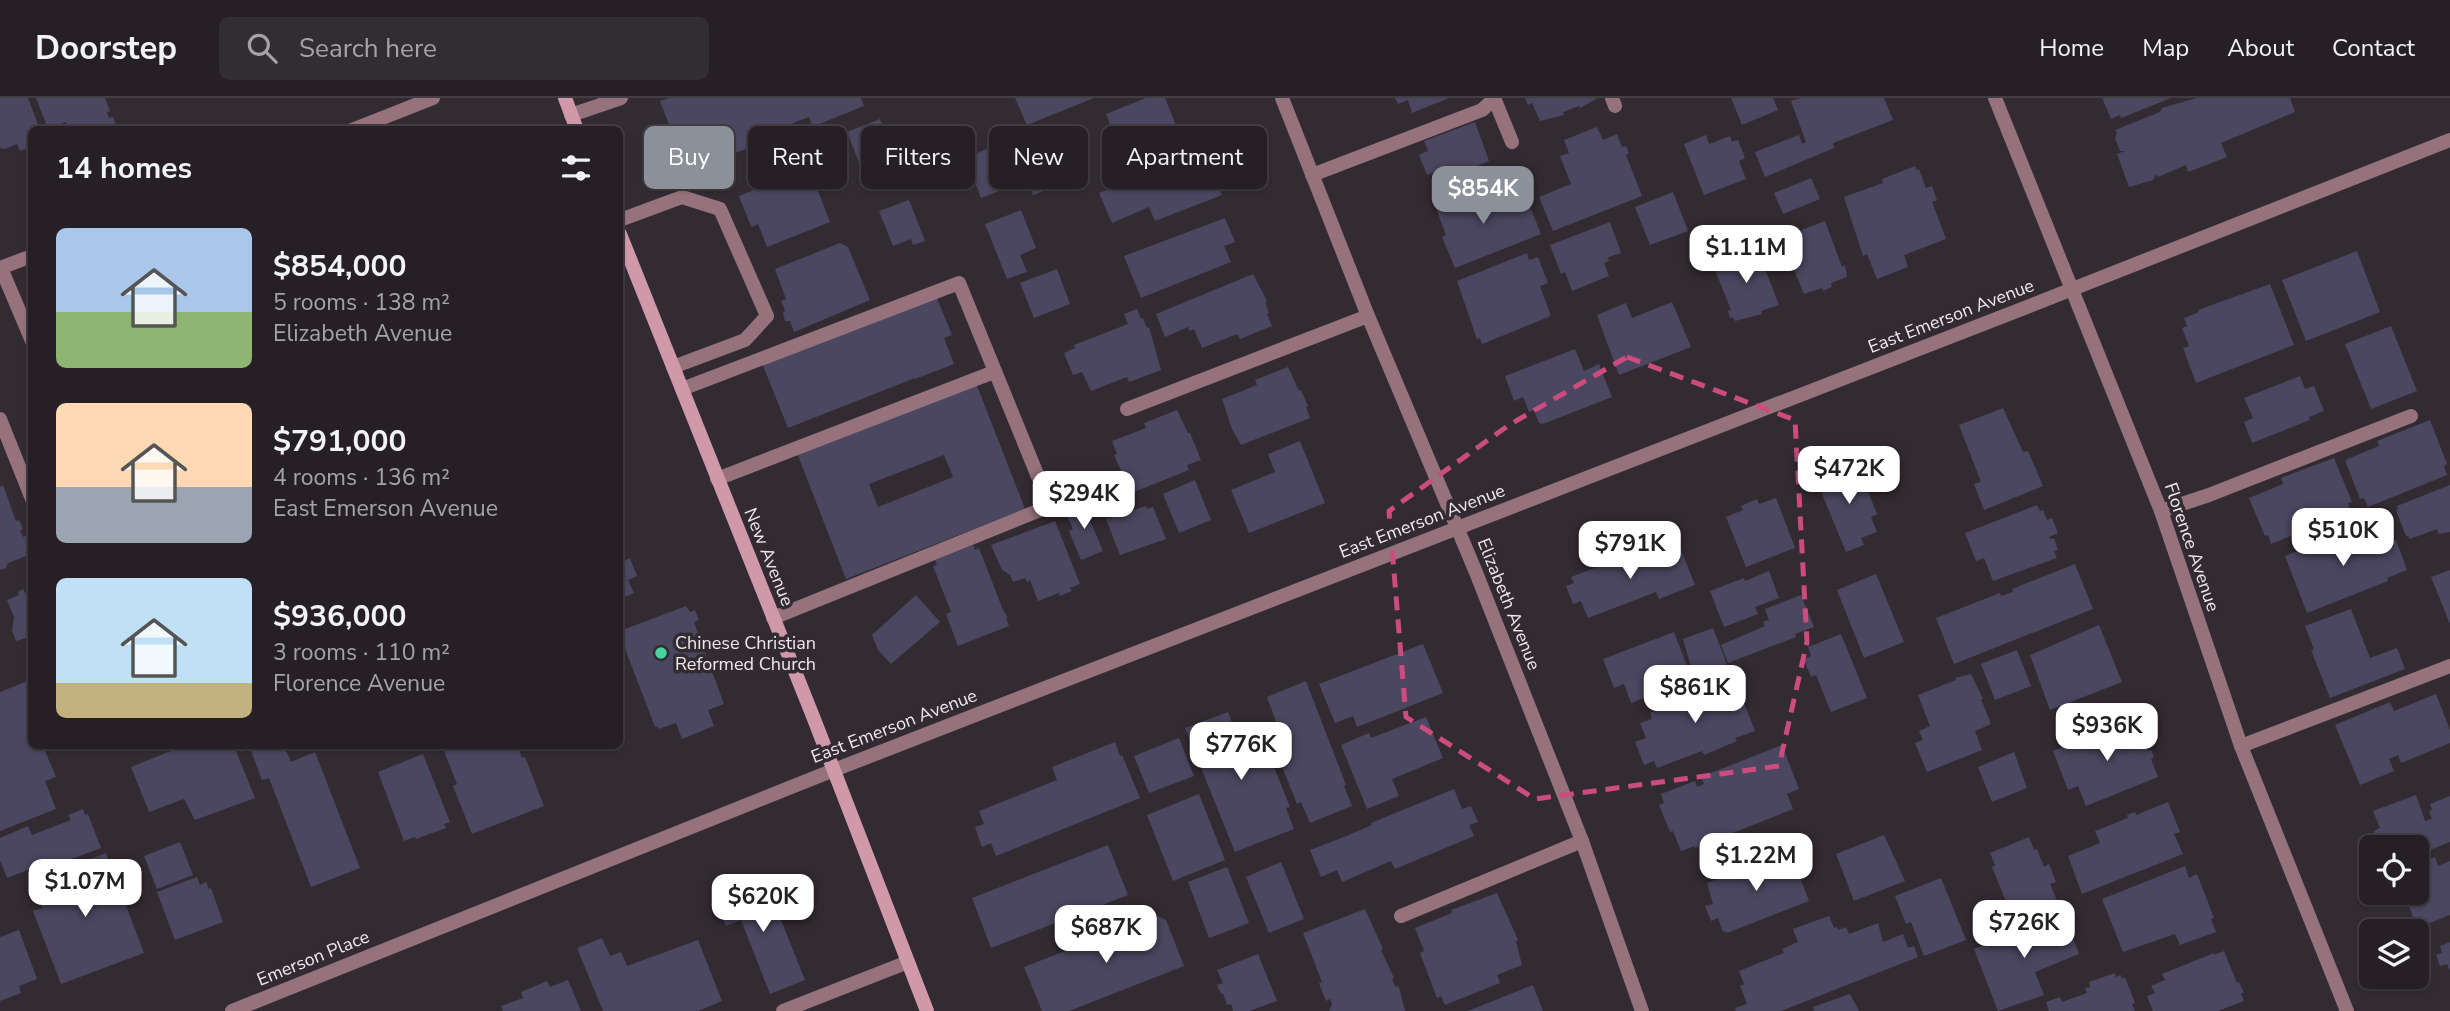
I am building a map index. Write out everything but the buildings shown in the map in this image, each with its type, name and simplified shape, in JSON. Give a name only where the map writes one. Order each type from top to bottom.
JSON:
[{"type":"main road","points":[[565,98],[574,122]]},
{"type":"main road","name":"New Avenue","points":[[623,242],[927,1011]]},
{"type":"street","points":[[362,126],[433,98]]},
{"type":"street","points":[[574,122],[621,98]]},
{"type":"street","name":"Elizabeth Avenue","points":[[1282,98],[1368,316],[1458,527],[1581,841],[1642,1011]]},
{"type":"street","points":[[1312,174],[1482,110],[1494,98],[1512,142]]},
{"type":"street","name":"Florence Avenue","points":[[1995,98],[2161,511],[2241,746],[2347,1011]]},
{"type":"street","name":"East Emerson Avenue","points":[[410,940],[834,770],[2450,140]]},
{"type":"street","points":[[623,219],[682,197],[720,209],[767,316],[746,340],[673,368]]},
{"type":"street","points":[[28,258],[0,268],[28,332]]},
{"type":"street","points":[[682,389],[959,283],[1050,506],[773,618]]},
{"type":"street","points":[[1127,409],[1368,316]]},
{"type":"street","points":[[717,479],[994,372]]},
{"type":"street","points":[[2161,511],[2411,416]]},
{"type":"street","points":[[0,419],[28,489]]},
{"type":"street","points":[[2241,746],[2450,666]]},
{"type":"street","points":[[1401,916],[1581,841]]},
{"type":"street","name":"Emerson Place","points":[[232,1011],[410,940]]},
{"type":"street","points":[[783,1011],[908,962]]},
{"type":"highlighted area","points":[[1627,357],[1795,420],[1807,642],[1779,766],[1535,799],[1406,717],[1389,511],[1509,425]]},
{"type":"place","name":"Chinese Christian Reformed Church","points":[[661,653]]}]
